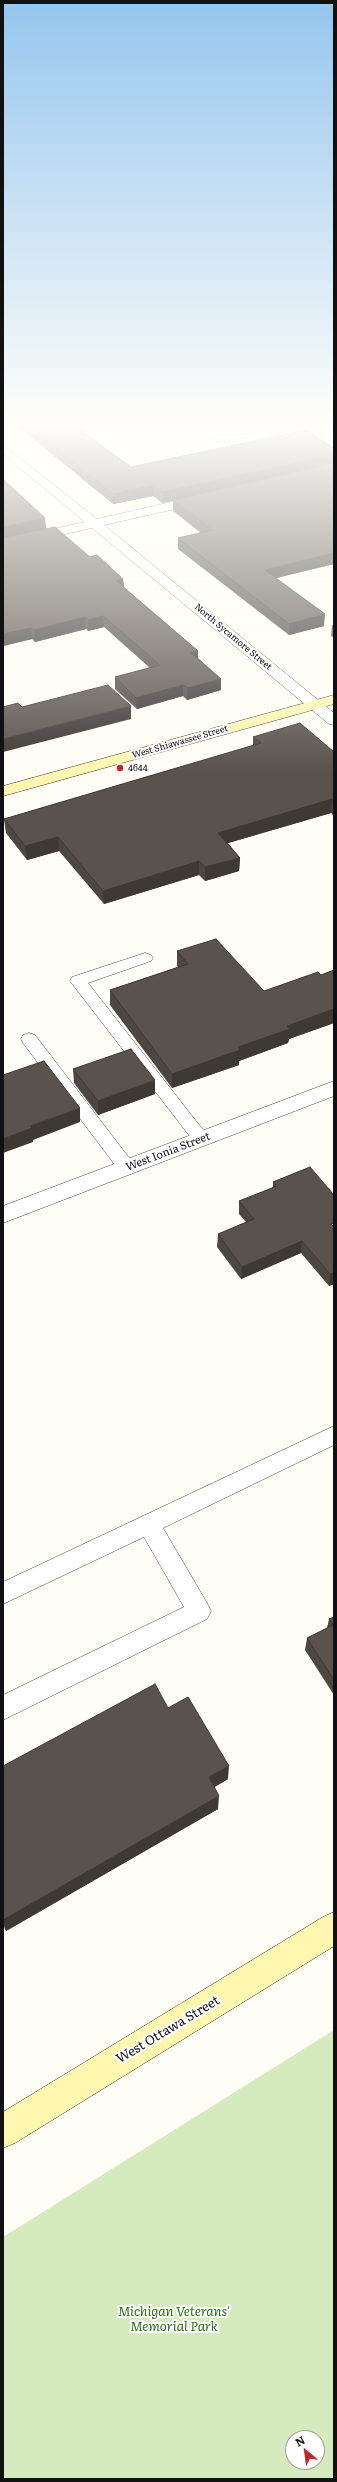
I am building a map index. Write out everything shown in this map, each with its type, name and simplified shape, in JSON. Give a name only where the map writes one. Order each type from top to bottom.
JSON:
[{"type":"street","points":[[3,544],[21,540]]},
{"type":"street","name":"North Sycamore Street","points":[[115,540],[334,720]]},
{"type":"street","name":"West Shiawassee Street","points":[[3,791],[334,699]]},
{"type":"street","name":"West Ionia Street","points":[[3,1215],[334,1088]]},
{"type":"street","name":"West Ottawa Street","points":[[3,2131],[334,1928]]},
{"type":"lane","points":[[145,958],[78,981],[201,1139]]},
{"type":"lane","points":[[29,1039],[127,1168]]},
{"type":"lane","points":[[3,1593],[334,1435]]},
{"type":"lane","points":[[3,1708],[198,1611],[148,1523]]},
{"type":"green space","name":"Michigan Veterans' Memorial Park","points":[[334,2030],[334,2479],[3,2479],[3,2237]]},
{"type":"building","points":[[3,540],[70,540],[90,557],[97,555],[123,579],[116,581],[198,651],[191,653],[221,679],[188,688],[183,685],[136,698],[115,677],[160,665],[103,616],[88,620],[85,617],[34,630],[31,628],[3,634]]},
{"type":"building","points":[[180,540],[334,540],[334,553],[265,570],[325,614],[289,624]]},
{"type":"building","points":[[108,685],[131,706],[3,739],[3,707],[18,703],[22,707]]},
{"type":"building","points":[[300,723],[334,752],[334,801],[332,799],[218,833],[240,858],[205,867],[199,861],[103,891],[58,837],[25,846],[4,819],[261,743],[253,737]]},
{"type":"building","points":[[216,939],[264,991],[318,972],[321,975],[334,970],[334,1009],[287,1026],[290,1029],[238,1047],[240,1050],[172,1074],[110,990],[188,964],[177,951]]},
{"type":"building","points":[[131,1049],[155,1080],[98,1101],[73,1069]]},
{"type":"building","points":[[44,1061],[80,1108],[30,1126],[32,1128],[3,1139],[3,1075]]},
{"type":"building","points":[[310,1167],[334,1195],[334,1223],[331,1224],[334,1227],[334,1272],[330,1274],[302,1241],[242,1267],[218,1234],[254,1219],[239,1201],[277,1186],[273,1182]]},
{"type":"building","points":[[334,1617],[334,1680],[307,1638],[333,1625],[329,1619]]},
{"type":"building","points":[[155,1684],[168,1708],[188,1697],[229,1766],[209,1777],[219,1796],[3,1920],[3,1766]]},
{"type":"place","name":"4644","points":[[120,768]]}]
